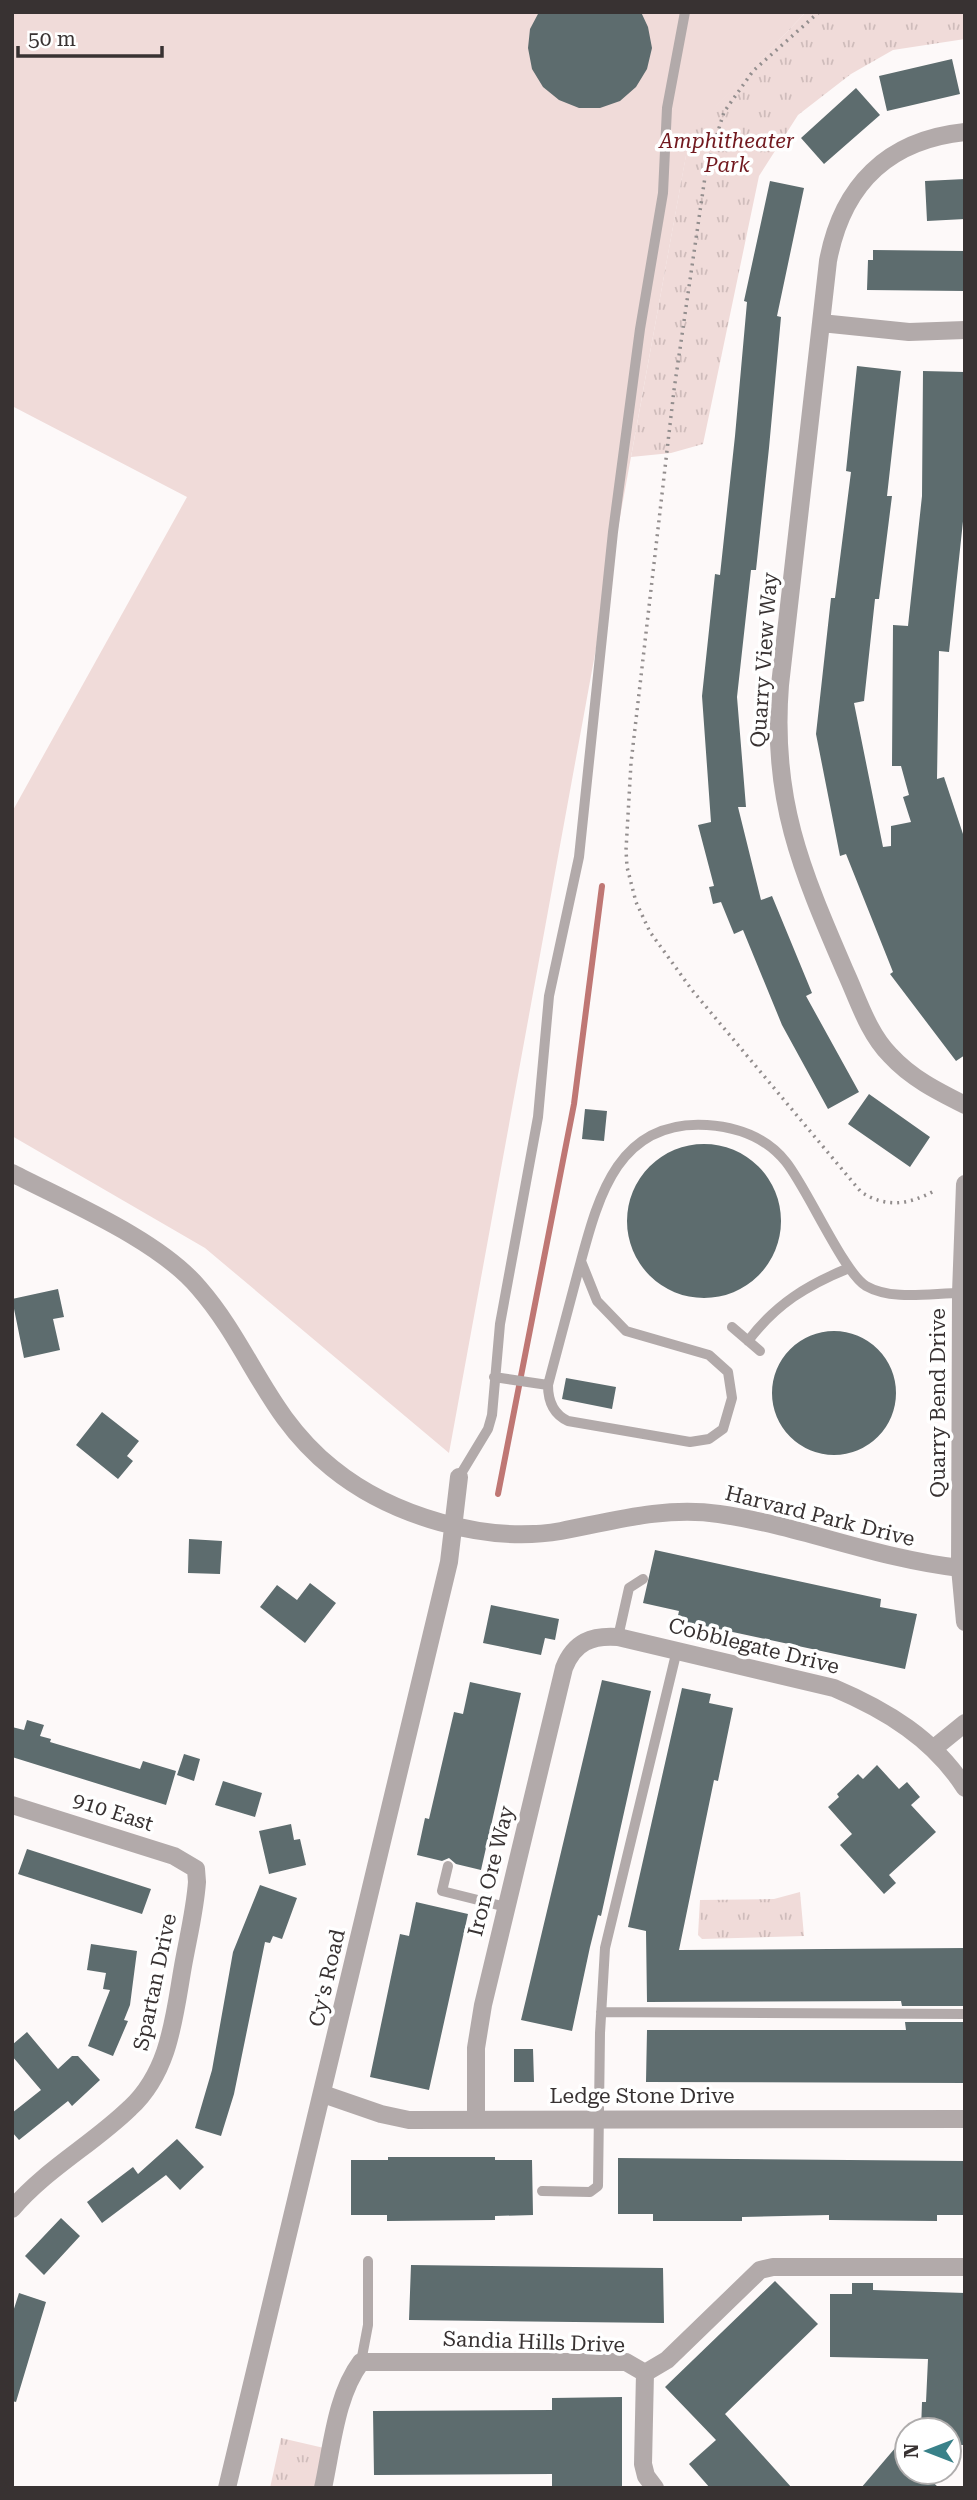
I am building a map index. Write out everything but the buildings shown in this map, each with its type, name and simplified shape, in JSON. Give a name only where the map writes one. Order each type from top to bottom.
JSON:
[{"type":"street","name":"Quarry View Way","points":[[965,132],[932,138],[904,149],[881,163],[847,202],[832,242],[780,684],[778,740],[783,796],[804,876],[873,1033],[906,1071],[927,1087],[965,1105]]},
{"type":"street","points":[[821,323],[909,332],[965,330]]},
{"type":"street","name":"Harvard Park Drive","points":[[12,1173],[163,1256],[198,1286],[226,1324],[273,1405],[302,1441],[333,1469],[367,1492],[404,1509],[492,1532],[525,1533],[558,1531],[640,1515],[717,1514],[914,1563],[960,1568]]},
{"type":"street","name":"Quarry Bend Drive","points":[[965,1184],[961,1293],[960,1568],[965,1622]]},
{"type":"street","name":"Cy's Road","points":[[227,2488],[449,1562],[459,1477]]},
{"type":"street","name":"Cobblegate Drive","points":[[582,1642],[596,1636],[618,1637],[834,1688],[892,1717],[960,1767],[965,1788]]},
{"type":"street","name":"Iron Ore Way","points":[[476,2119],[478,2026],[564,1668],[573,1650],[582,1642]]},
{"type":"street","points":[[933,1749],[965,1723]]},
{"type":"street","name":"910 East","points":[[12,1805],[174,1856],[196,1869]]},
{"type":"street","name":"Spartan Drive","points":[[12,2209],[49,2172],[130,2108],[152,2085],[165,2057],[173,2026],[196,1895],[196,1869]]},
{"type":"street","name":"Ledge Stone Drive","points":[[323,2094],[393,2118],[965,2119]]},
{"type":"street","name":"Sandia Hills Drive","points":[[361,2362],[626,2362],[645,2373],[667,2360],[760,2270],[773,2267],[965,2267]]},
{"type":"street","points":[[323,2488],[345,2394],[351,2375],[361,2362]]},
{"type":"street","points":[[645,2373],[643,2464],[646,2476],[655,2488]]},
{"type":"lane","points":[[459,1477],[488,1429],[500,1324],[538,1117],[554,966],[579,857],[613,532],[640,329],[663,192],[667,108],[685,12]]},
{"type":"lane","points":[[581,1261],[597,1301],[626,1331],[699,1351],[720,1362],[732,1384],[730,1410],[723,1429],[716,1435],[690,1442],[568,1421],[552,1408],[548,1385],[581,1261],[598,1198],[621,1161],[644,1139],[661,1130],[696,1124],[748,1133],[779,1155],[792,1171],[849,1268],[866,1286],[880,1292],[961,1293]]},
{"type":"lane","points":[[748,1341],[774,1310],[795,1293],[849,1268]]},
{"type":"lane","points":[[732,1328],[760,1351]]},
{"type":"lane","points":[[494,1377],[548,1385]]},
{"type":"lane","points":[[618,1637],[629,1588],[643,1579]]},
{"type":"lane","points":[[542,2191],[596,2190],[599,2180],[601,2012],[609,1927],[677,1650]]},
{"type":"lane","points":[[448,1866],[442,1891],[506,1907]]},
{"type":"lane","points":[[601,2012],[965,2014]]},
{"type":"lane","points":[[361,2362],[368,2325],[368,2261]]},
{"type":"path","points":[[819,12],[753,71],[724,112],[706,170],[674,390],[643,652],[631,763],[627,867],[636,902],[650,932],[814,1140],[861,1192],[888,1204],[908,1201],[934,1191]]},
{"type":"green space","points":[[12,12],[806,12],[690,134],[449,1453],[205,1248],[12,1136],[12,812],[187,497],[12,406]]},
{"type":"green space","name":"Amphitheater Park","points":[[806,12],[965,12],[965,39],[893,50],[851,74],[798,115],[759,176],[703,444],[671,453],[631,457],[690,133]]},
{"type":"green space","points":[[800,1892],[804,1936],[702,1939],[698,1935],[700,1900],[774,1899]]},
{"type":"green space","points":[[281,2438],[324,2448],[316,2488],[270,2488]]},
{"type":"waterway","points":[[498,1494],[574,1104],[602,886]]}]
